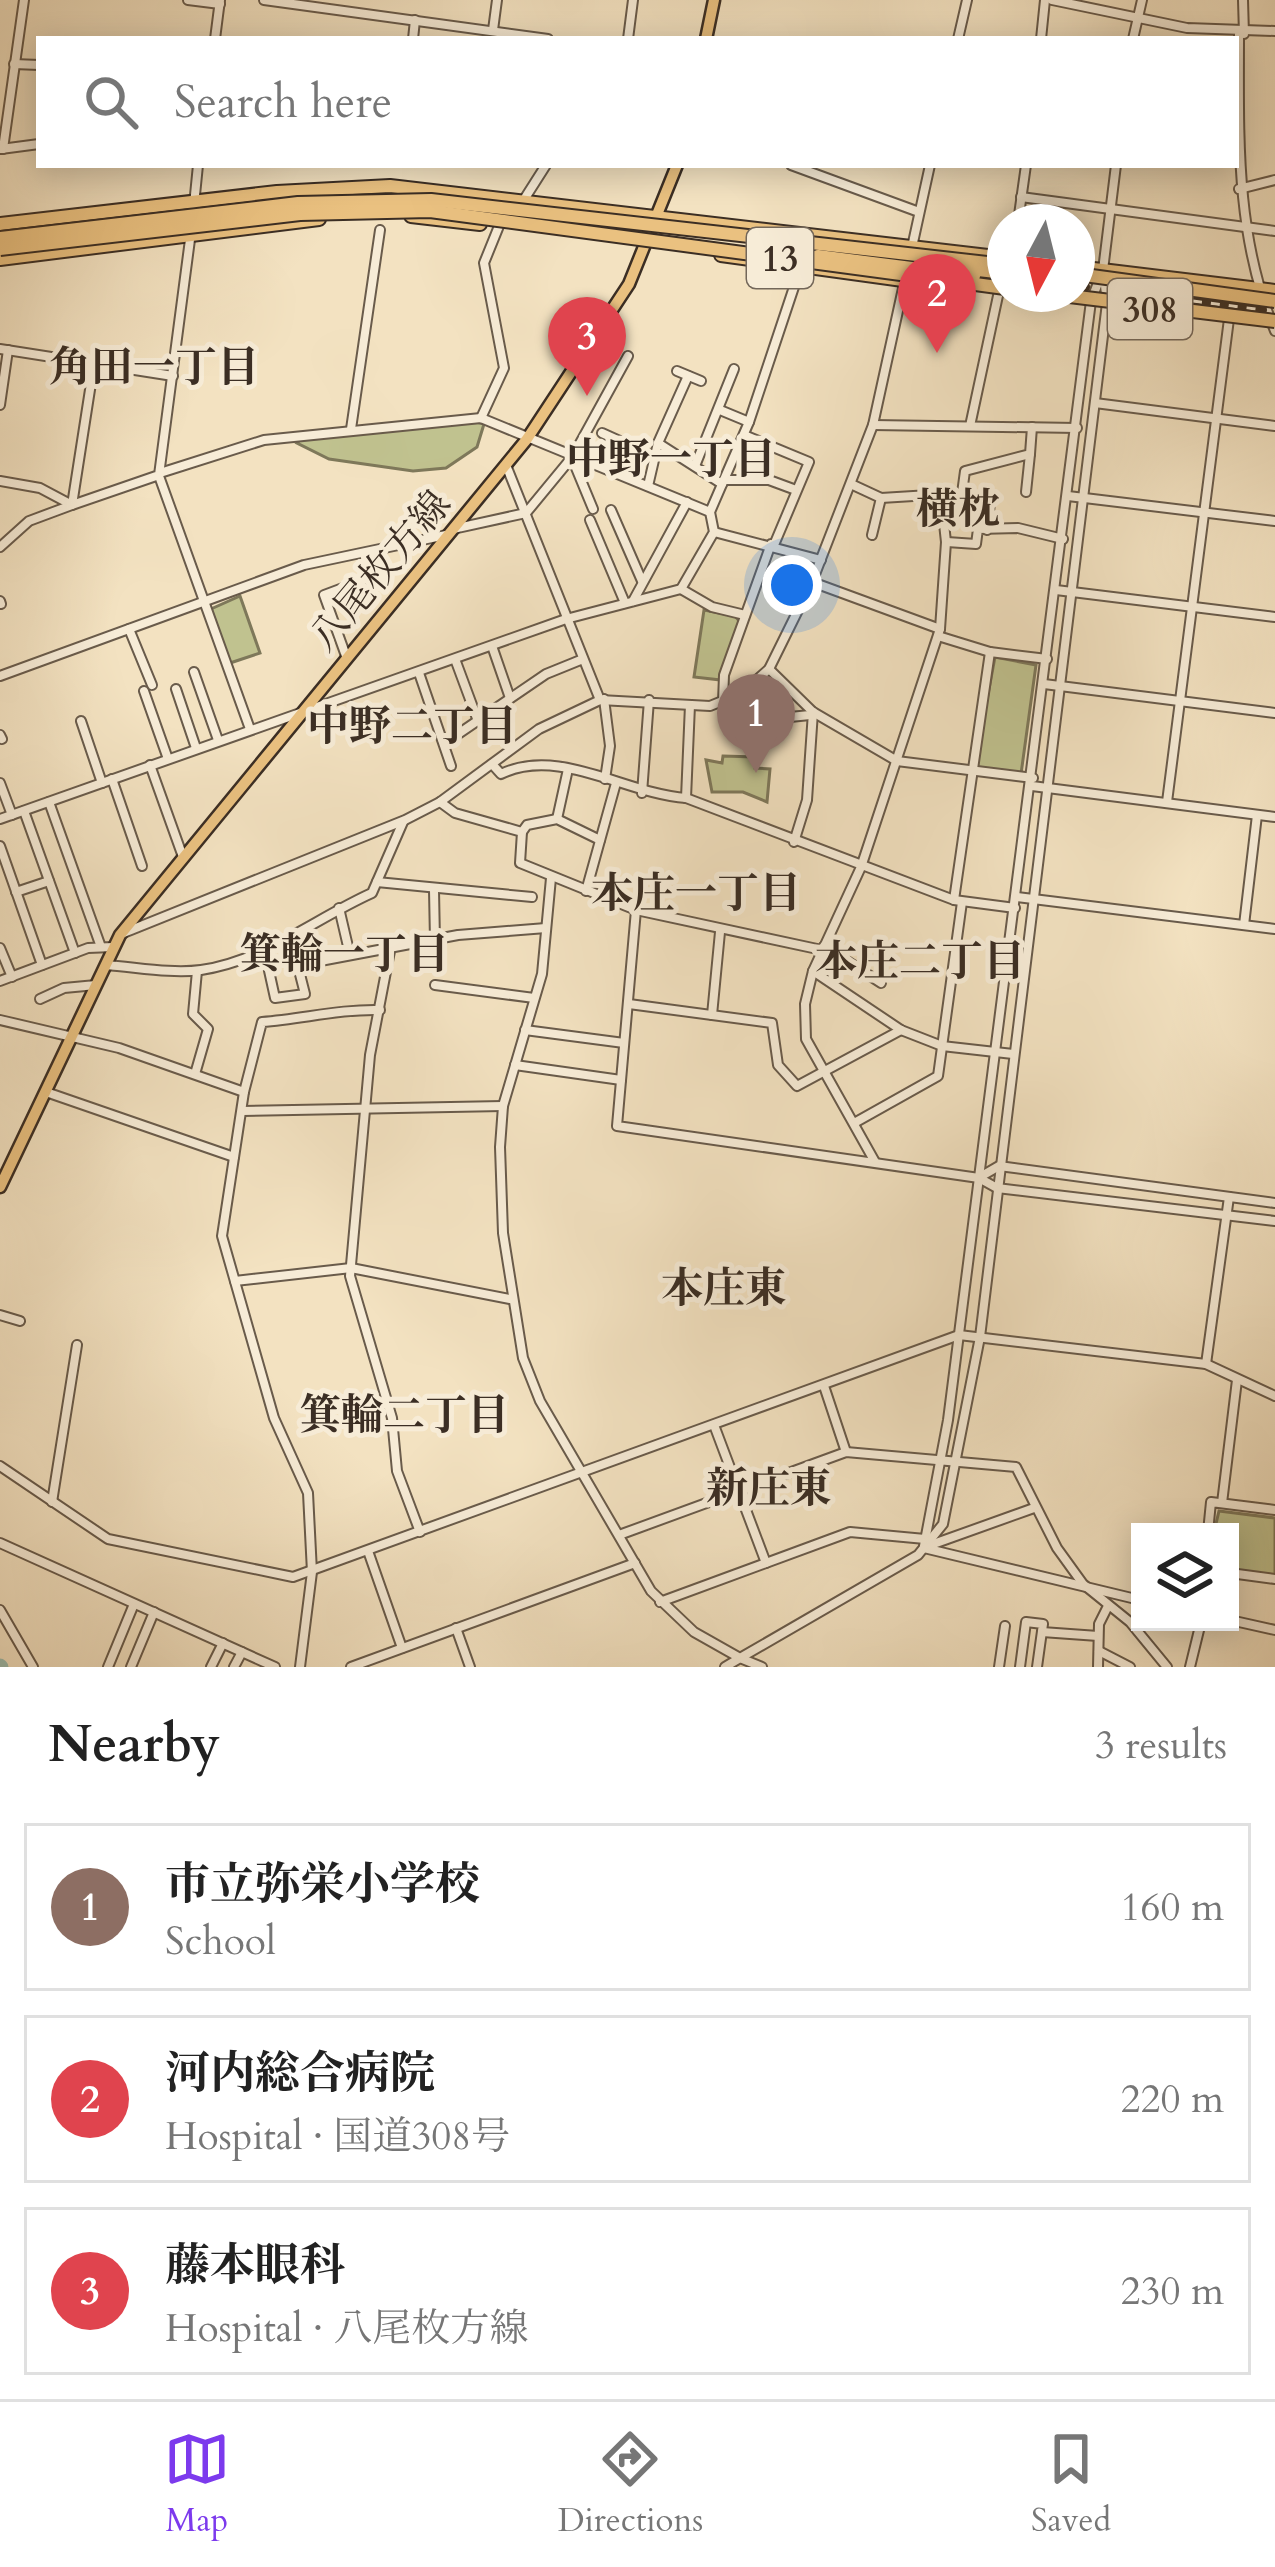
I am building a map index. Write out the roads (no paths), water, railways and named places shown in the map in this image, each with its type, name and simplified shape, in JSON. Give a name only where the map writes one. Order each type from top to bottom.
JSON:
[{"type":"highway","points":[[0,224],[390,186],[912,246],[987,272]]},
{"type":"highway","name":"13","points":[[0,238],[298,203],[431,200],[987,276]]},
{"type":"highway","name":"13","points":[[0,249],[300,214],[430,211],[987,276]]},
{"type":"highway","points":[[0,259],[365,215],[499,226],[904,281],[987,279]]},
{"type":"highway","points":[[704,220],[819,253]]},
{"type":"highway","points":[[715,254],[819,253],[987,276]]},
{"type":"highway","name":"308","points":[[1095,272],[1103,269],[1275,292]]},
{"type":"highway","points":[[1095,280],[1275,301]]},
{"type":"highway","points":[[1095,283],[1274,326]]},
{"type":"highway","points":[[1095,299],[1208,313]]},
{"type":"highway","name":"308","points":[[1095,302],[1274,326]]},
{"type":"main road","points":[[707,36],[714,0]]},
{"type":"main road","name":"八尾枚方線","points":[[0,1187],[105,965],[111,943],[526,439],[603,330],[648,246],[676,168]]},
{"type":"street","points":[[24,0],[2,149],[36,144]]},
{"type":"street","points":[[188,0],[220,2],[215,36]]},
{"type":"street","points":[[264,0],[527,36]]},
{"type":"street","points":[[493,31],[497,0]]},
{"type":"street","points":[[628,36],[633,0]]},
{"type":"street","points":[[959,36],[967,0]]},
{"type":"street","points":[[1042,36],[1049,0],[1136,19],[1242,34],[1275,32]]},
{"type":"street","points":[[1133,36],[1142,0]]},
{"type":"street","points":[[1239,89],[1243,0]]},
{"type":"street","points":[[413,36],[415,20]]},
{"type":"street","points":[[14,64],[36,65]]},
{"type":"street","points":[[199,168],[159,474],[250,729]]},
{"type":"street","points":[[525,198],[544,168]]},
{"type":"street","points":[[799,168],[919,212]]},
{"type":"street","points":[[0,982],[111,943],[405,820],[440,802],[539,729],[602,700],[724,702],[769,669],[812,582],[873,424],[929,168]]},
{"type":"street","points":[[1021,204],[1026,168]]},
{"type":"street","points":[[1095,290],[1103,269],[1116,168]]},
{"type":"street","points":[[1238,168],[1258,290],[1274,326]]},
{"type":"street","points":[[1239,189],[1275,180]]},
{"type":"street","points":[[1022,197],[1275,230]]},
{"type":"street","points":[[481,418],[504,368],[484,263],[499,226]]},
{"type":"street","points":[[351,429],[380,230]]},
{"type":"street","points":[[681,589],[713,532],[710,512],[749,422],[800,269]]},
{"type":"street","points":[[724,1667],[924,1543],[943,1524],[980,1337],[1107,303],[1103,269]]},
{"type":"street","points":[[970,426],[996,312]]},
{"type":"street","points":[[924,1543],[959,1335],[1090,312]]},
{"type":"street","points":[[1167,802],[1229,319]]},
{"type":"street","points":[[0,405],[4,350],[173,376]]},
{"type":"street","points":[[0,676],[304,565],[526,513],[573,456],[628,356]]},
{"type":"street","points":[[72,505],[94,364]]},
{"type":"street","points":[[695,466],[734,369]]},
{"type":"street","points":[[677,371],[701,381]]},
{"type":"street","points":[[647,486],[658,443],[688,376]]},
{"type":"street","points":[[1095,403],[1275,426]]},
{"type":"street","points":[[720,410],[749,422]]},
{"type":"street","points":[[0,547],[29,521],[250,442],[481,418],[710,512]]},
{"type":"street","points":[[873,424],[1077,428]]},
{"type":"street","points":[[1027,492],[1032,427]]},
{"type":"street","points":[[602,434],[655,457]]},
{"type":"street","points":[[724,702],[724,675],[745,615],[809,462],[743,435]]},
{"type":"street","points":[[658,443],[723,482],[769,480],[796,490]]},
{"type":"street","points":[[962,493],[965,471],[1030,454]]},
{"type":"street","points":[[585,461],[576,467],[597,535],[629,602]]},
{"type":"street","points":[[506,465],[602,700],[610,746],[605,779]]},
{"type":"street","points":[[0,481],[56,494],[72,505]]},
{"type":"street","points":[[852,485],[881,498],[962,493],[990,503],[987,530]]},
{"type":"street","points":[[876,1163],[822,1071],[803,1020],[813,971],[862,867],[939,632],[946,542],[941,496]]},
{"type":"street","points":[[1068,496],[1275,520]]},
{"type":"street","points":[[872,536],[881,498]]},
{"type":"street","points":[[629,602],[686,502]]},
{"type":"street","points":[[611,510],[643,583]]},
{"type":"street","points":[[597,535],[618,526]]},
{"type":"street","points":[[946,542],[976,544],[978,529],[1018,528],[1063,539]]},
{"type":"street","points":[[713,532],[821,560]]},
{"type":"street","points":[[346,656],[324,595],[364,580]]},
{"type":"street","points":[[812,582],[990,652],[1047,659]]},
{"type":"street","points":[[0,819],[566,619],[681,589],[712,607],[745,615]]},
{"type":"street","points":[[1056,590],[1275,617]]},
{"type":"street","points":[[130,629],[168,759]]},
{"type":"street","points":[[492,646],[510,698]]},
{"type":"street","points":[[856,1122],[938,1076],[970,770],[990,652]]},
{"type":"street","points":[[455,659],[478,721]]},
{"type":"street","points":[[445,743],[546,674],[583,659]]},
{"type":"street","points":[[769,669],[812,714],[897,760],[1048,788],[1275,817]]},
{"type":"street","points":[[194,672],[218,740]]},
{"type":"street","points":[[418,673],[451,766]]},
{"type":"street","points":[[1044,683],[1275,713]]},
{"type":"street","points":[[176,689],[196,748]]},
{"type":"street","points":[[641,793],[649,700]]},
{"type":"street","points":[[686,799],[690,705]]},
{"type":"street","points":[[770,719],[812,714]]},
{"type":"street","points":[[794,842],[807,800],[812,714]]},
{"type":"street","points":[[81,721],[142,866]]},
{"type":"street","points":[[492,764],[501,774],[518,765],[568,769],[641,793],[686,799],[958,901],[1034,899],[1275,929]]},
{"type":"street","points":[[150,765],[183,857]]},
{"type":"street","points":[[557,820],[568,769]]},
{"type":"street","points":[[0,783],[12,815]]},
{"type":"street","points":[[586,891],[616,783]]},
{"type":"street","points":[[50,802],[111,943]]},
{"type":"street","points":[[440,802],[455,813],[522,832]]},
{"type":"street","points":[[24,811],[74,953]]},
{"type":"street","points":[[1244,925],[1257,815]]},
{"type":"street","points":[[105,965],[197,971],[291,939],[372,893],[390,841],[405,820]]},
{"type":"street","points":[[600,841],[557,820],[527,825],[522,832],[520,863],[636,910],[720,932],[823,948],[881,983]]},
{"type":"street","points":[[0,847],[42,965]]},
{"type":"street","points":[[551,878],[535,998],[503,1106],[502,1233],[510,1299],[540,1401],[660,1602],[694,1632],[762,1667]]},
{"type":"street","points":[[16,892],[49,881]]},
{"type":"street","points":[[377,882],[532,897]]},
{"type":"street","points":[[434,890],[436,941]]},
{"type":"street","points":[[339,908],[350,956]]},
{"type":"street","points":[[636,910],[617,1126],[979,1178],[997,1188],[1275,1222]]},
{"type":"street","points":[[298,965],[546,928]]},
{"type":"street","points":[[712,1015],[720,932]]},
{"type":"street","points":[[264,948],[275,998],[305,994],[291,939]]},
{"type":"street","points":[[0,948],[12,977]]},
{"type":"street","points":[[390,951],[351,1268],[392,1418],[397,1472],[420,1532]]},
{"type":"street","points":[[196,1074],[208,1029],[193,1014],[197,971]]},
{"type":"street","points":[[813,971],[901,1030],[942,1046],[1012,1054]]},
{"type":"street","points":[[40,999],[64,988],[95,985]]},
{"type":"street","points":[[435,985],[535,998]]},
{"type":"street","points":[[629,1004],[772,1023],[778,1065],[790,1084],[797,1086],[901,1030]]},
{"type":"street","points":[[300,1667],[311,1572],[304,1477],[274,1418],[222,1236],[244,1092],[262,1022],[312,1018],[334,1009],[380,1010]]},
{"type":"street","points":[[0,1020],[71,1036],[244,1092]]},
{"type":"street","points":[[525,1030],[624,1042]]},
{"type":"street","points":[[515,1066],[621,1080]]},
{"type":"street","points":[[46,1092],[234,1157]]},
{"type":"street","points":[[242,1111],[503,1106]]},
{"type":"street","points":[[979,1178],[999,1166],[1275,1203]]},
{"type":"street","points":[[1206,1364],[1229,1197]]},
{"type":"street","points":[[235,1281],[351,1268],[510,1299]]},
{"type":"street","points":[[0,1315],[20,1321]]},
{"type":"street","points":[[0,1466],[91,1531],[133,1546],[293,1577],[959,1335],[1206,1364],[1275,1396]]},
{"type":"street","points":[[52,1503],[77,1345]]},
{"type":"street","points":[[1222,1503],[1237,1380]]},
{"type":"street","points":[[824,1386],[847,1452]]},
{"type":"street","points":[[714,1425],[766,1563]]},
{"type":"street","points":[[619,1535],[847,1452],[1016,1467],[1034,1508],[1083,1584],[1130,1622],[1168,1667]]},
{"type":"street","points":[[1209,1523],[1211,1502],[1275,1510]]},
{"type":"street","points":[[924,1543],[1034,1508]]},
{"type":"street","points":[[660,1602],[850,1532],[924,1543],[1131,1597]]},
{"type":"street","points":[[0,1543],[270,1666]]},
{"type":"street","points":[[368,1551],[402,1648]]},
{"type":"street","points":[[351,1667],[635,1563]]},
{"type":"street","points":[[1239,1575],[1275,1579]]},
{"type":"street","points":[[108,1667],[134,1604]]},
{"type":"street","points":[[1098,1667],[1098,1636],[1108,1606]]},
{"type":"street","points":[[0,1610],[33,1667]]},
{"type":"street","points":[[131,1667],[154,1612]]},
{"type":"street","points":[[1239,1621],[1275,1630]]},
{"type":"street","points":[[1021,1667],[1026,1622],[1043,1624],[1037,1667]]},
{"type":"street","points":[[999,1667],[1005,1626]]},
{"type":"street","points":[[456,1628],[470,1667]]},
{"type":"street","points":[[1190,1667],[1199,1631]]},
{"type":"street","points":[[1042,1632],[1098,1636]]},
{"type":"street","points":[[212,1667],[223,1643]]},
{"type":"street","points":[[1100,1651],[1130,1667]]},
{"type":"street","points":[[234,1667],[242,1652]]},
{"type":"railway","points":[[0,242],[345,203],[454,204],[605,221]]},
{"type":"railway","points":[[917,265],[987,275]]},
{"type":"railway","points":[[1193,301],[1263,310]]},
{"type":"place","name":"河内総合病院","points":[[937,353]]},
{"type":"place","name":"藤本眼科","points":[[587,396]]},
{"type":"place","name":"市立弥栄小学校","points":[[756,773]]},
{"type":"district","name":"角田一丁目","points":[[154,366]]},
{"type":"district","name":"中野一丁目","points":[[671,458]]},
{"type":"district","name":"横枕","points":[[958,508]]},
{"type":"district","name":"中野二丁目","points":[[412,725]]},
{"type":"district","name":"本庄一丁目","points":[[696,892]]},
{"type":"district","name":"箕輪一丁目","points":[[344,953]]},
{"type":"district","name":"本庄二丁目","points":[[920,960]]},
{"type":"district","name":"本庄東","points":[[724,1287]]},
{"type":"district","name":"箕輪二丁目","points":[[404,1414]]},
{"type":"district","name":"新庄東","points":[[769,1487]]}]
